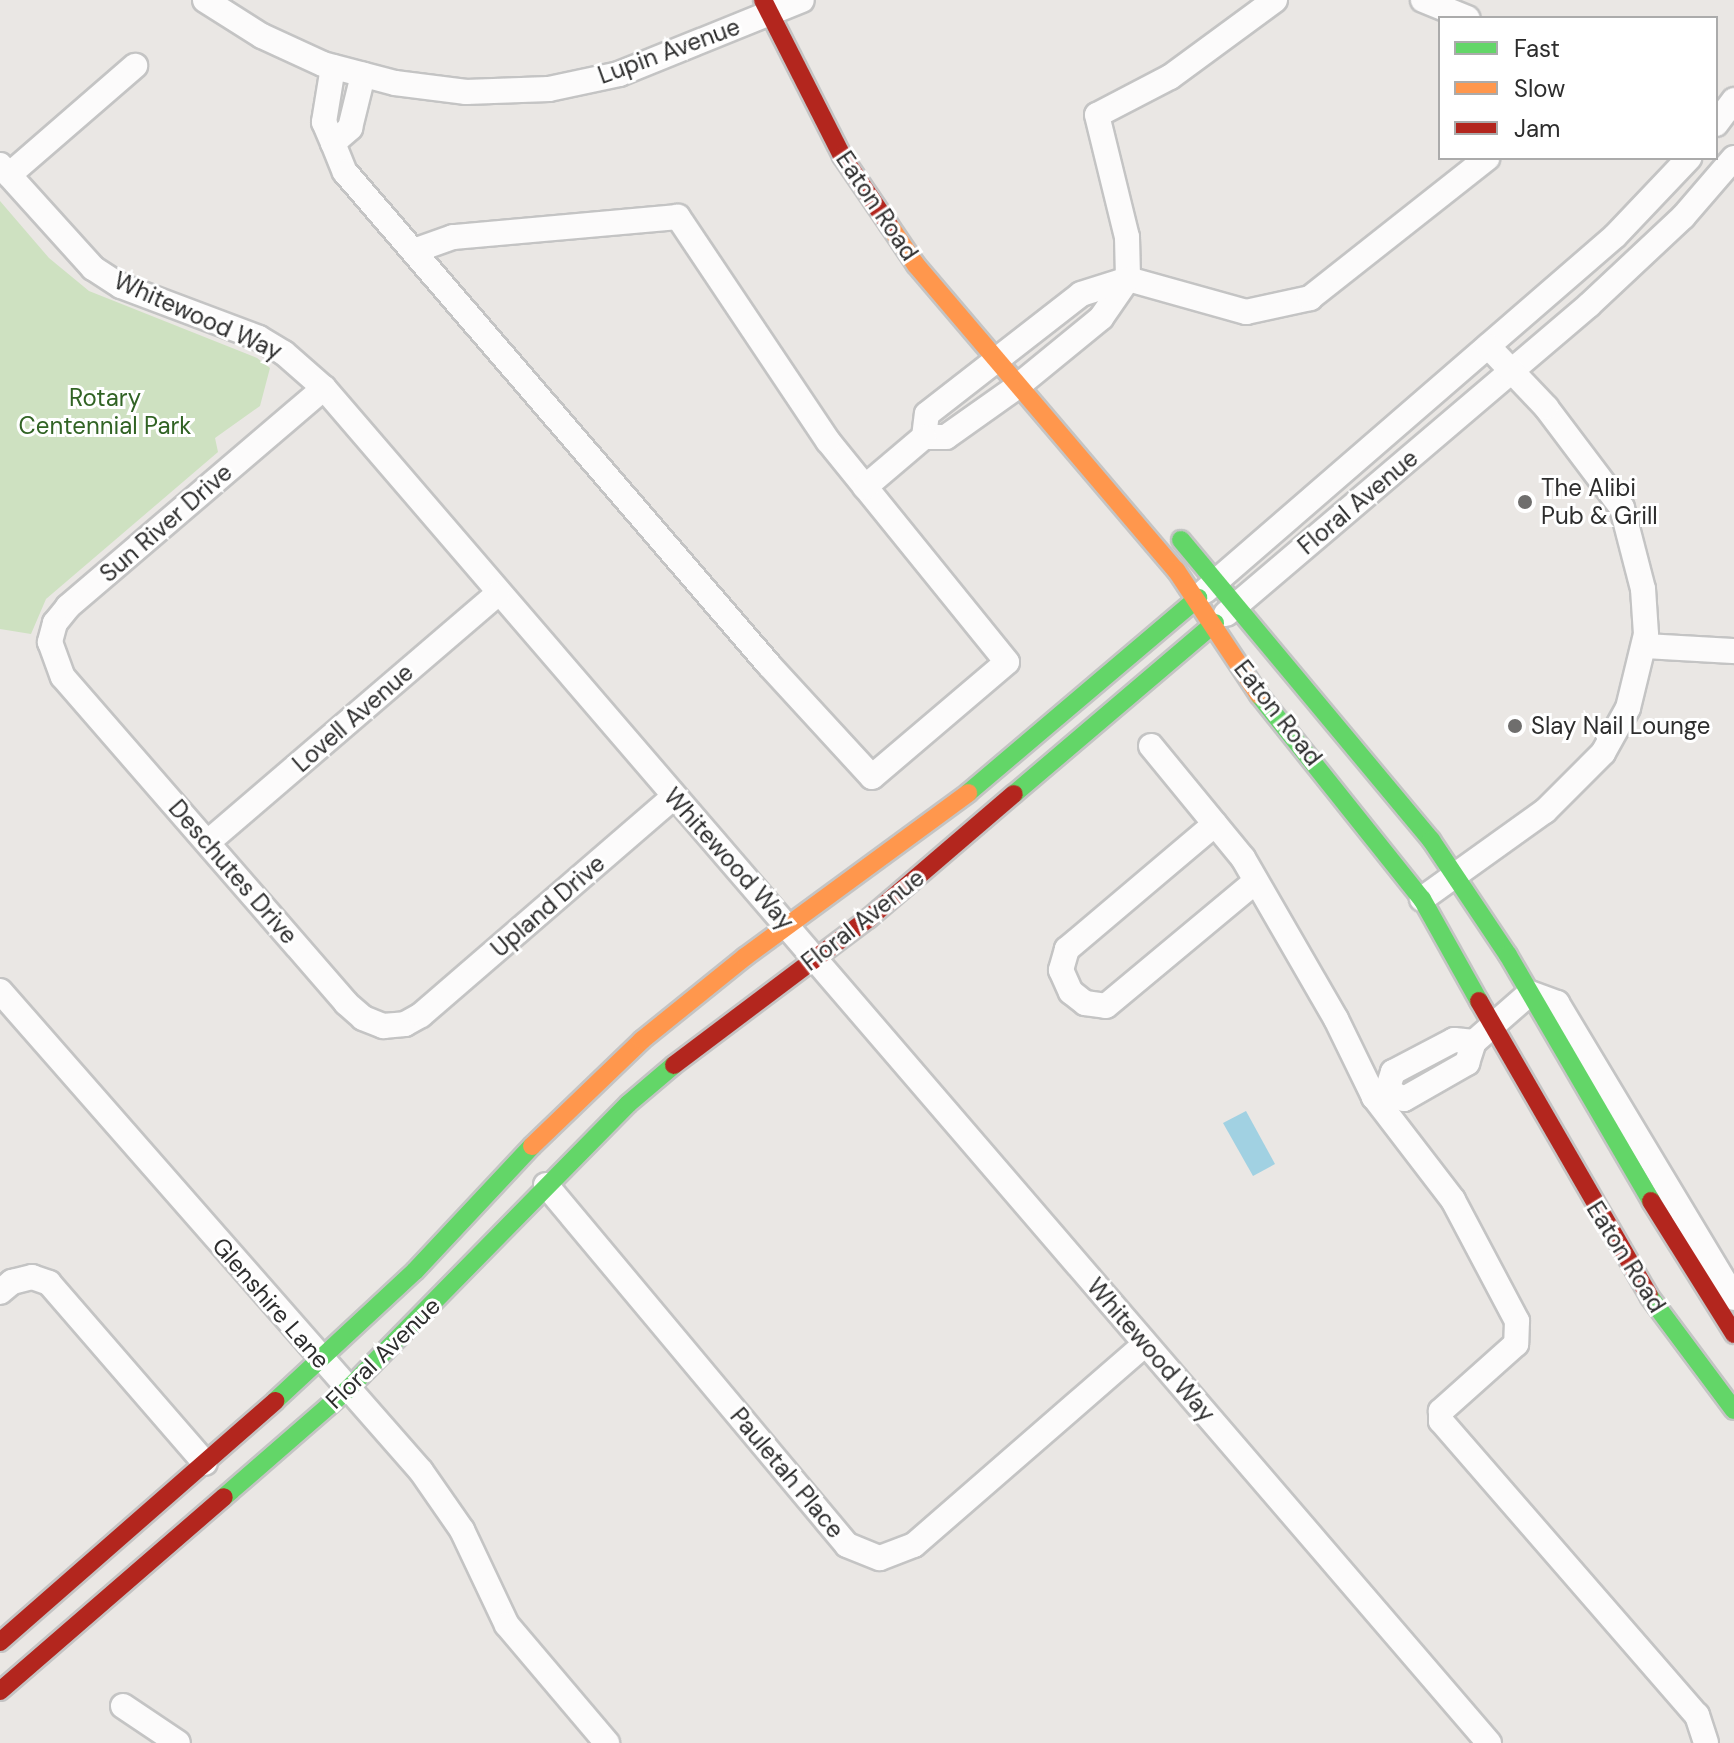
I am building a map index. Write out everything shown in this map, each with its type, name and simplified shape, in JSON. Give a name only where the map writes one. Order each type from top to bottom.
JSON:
[{"type":"street","name":"Lupin Avenue","points":[[205,0],[262,36],[333,67],[466,92],[549,89],[648,64],[781,4]]},
{"type":"street","points":[[865,487],[924,437],[946,437],[1032,381],[1101,318],[1128,279],[1127,237],[1097,115],[1170,77],[1275,0]]},
{"type":"street","points":[[1423,0],[1462,16]]},
{"type":"street","name":"Eaton Road","points":[[781,4],[807,95],[877,210],[1004,356],[1032,381],[1198,598],[1244,676],[1422,899],[1483,1034],[1661,1315],[1734,1410]]},
{"type":"street","points":[[4,170],[135,66]]},
{"type":"street","points":[[333,67],[324,122],[345,172],[872,777],[1007,662],[828,441],[678,217],[453,237],[414,251]]},
{"type":"street","points":[[333,143],[350,128],[363,75]]},
{"type":"street","points":[[1718,121],[1734,100]]},
{"type":"street","name":"Floral Avenue","points":[[0,1691],[347,1390],[546,1185],[674,1064],[816,958],[1018,795],[1640,259],[1734,158]]},
{"type":"street","points":[[924,437],[927,414],[1081,294],[1128,279],[1246,312],[1310,298],[1484,160]]},
{"type":"street","name":"Floral Avenue","points":[[0,1642],[321,1361],[601,1076],[789,927],[958,802],[1615,236],[1687,160]]},
{"type":"street","name":"Whitewood Way","points":[[4,170],[93,268],[121,286],[259,338],[284,353],[324,388],[497,594],[816,958],[1489,1743]]},
{"type":"street","points":[[1422,899],[1545,811],[1603,753],[1628,708],[1644,646],[1643,589],[1622,508],[1604,477],[1488,346]]},
{"type":"street","name":"Sun River Drive","points":[[63,677],[50,642],[55,623],[68,607],[324,388]]},
{"type":"street","name":"Eaton Road","points":[[1166,523],[1237,604],[1456,877],[1530,993],[1582,1090],[1734,1334]]},
{"type":"street","name":"Lovell Avenue","points":[[208,842],[497,594]]},
{"type":"street","points":[[1644,646],[1734,651]]},
{"type":"street","name":"Deschutes Drive","points":[[63,677],[363,1018],[383,1026],[405,1024],[421,1015]]},
{"type":"street","points":[[1151,746],[1215,824],[1256,881],[1380,1094],[1453,1200],[1517,1321],[1516,1344],[1441,1411],[1441,1421],[1697,1715],[1706,1743]]},
{"type":"street","name":"Upland Drive","points":[[421,1015],[674,797]]},
{"type":"street","points":[[1215,824],[1067,949],[1061,970],[1071,992],[1085,1003],[1106,1006],[1256,881]]},
{"type":"street","name":"Glenshire Lane","points":[[0,991],[444,1500],[507,1625],[607,1743]]},
{"type":"street","points":[[1380,1094],[1393,1072],[1454,1040],[1483,1034],[1530,993]]},
{"type":"street","name":"Eaton Road","points":[[1530,993],[1557,1003],[1734,1298]]},
{"type":"street","name":"Pauletah Place","points":[[546,1185],[847,1545],[880,1558],[914,1545],[1145,1344]]},
{"type":"street","points":[[0,1292],[12,1282],[32,1277],[49,1283],[205,1463]]},
{"type":"street","points":[[123,1706],[178,1743]]},
{"type":"green space","name":"Rotary Centennial Park","points":[[0,201],[49,258],[89,291],[257,358],[270,368],[260,406],[215,438],[218,452],[46,599],[31,634],[0,629]]},
{"type":"water","points":[[1246,1111],[1275,1164],[1253,1176],[1223,1123]]},
{"type":"traffic: fast","points":[[1181,540],[1431,840],[1508,955],[1651,1201]]},
{"type":"traffic: fast","points":[[968,793],[1198,598]]},
{"type":"traffic: fast","points":[[1014,794],[1215,623]]},
{"type":"traffic: fast","points":[[1259,695],[1422,899],[1479,1001]]},
{"type":"traffic: fast","points":[[224,1497],[347,1390],[628,1104],[674,1065]]},
{"type":"traffic: fast","points":[[275,1401],[415,1271],[532,1146]]},
{"type":"traffic: fast","points":[[1649,1296],[1734,1410]]},
{"type":"traffic: slow","points":[[889,225],[916,265],[1176,570],[1259,695]]},
{"type":"traffic: slow","points":[[532,1146],[642,1040],[745,957],[968,793]]},
{"type":"traffic: jam","points":[[763,0],[842,156],[889,225]]},
{"type":"traffic: jam","points":[[674,1065],[868,919],[1014,794]]},
{"type":"traffic: jam","points":[[1479,1001],[1649,1296]]},
{"type":"traffic: jam","points":[[1651,1201],[1734,1334]]},
{"type":"traffic: jam","points":[[0,1642],[275,1401]]},
{"type":"traffic: jam","points":[[0,1691],[224,1497]]},
{"type":"place","name":"The Alibi Pub & Grill","points":[[1525,502]]},
{"type":"place","name":"Slay Nail Lounge","points":[[1515,726]]}]
